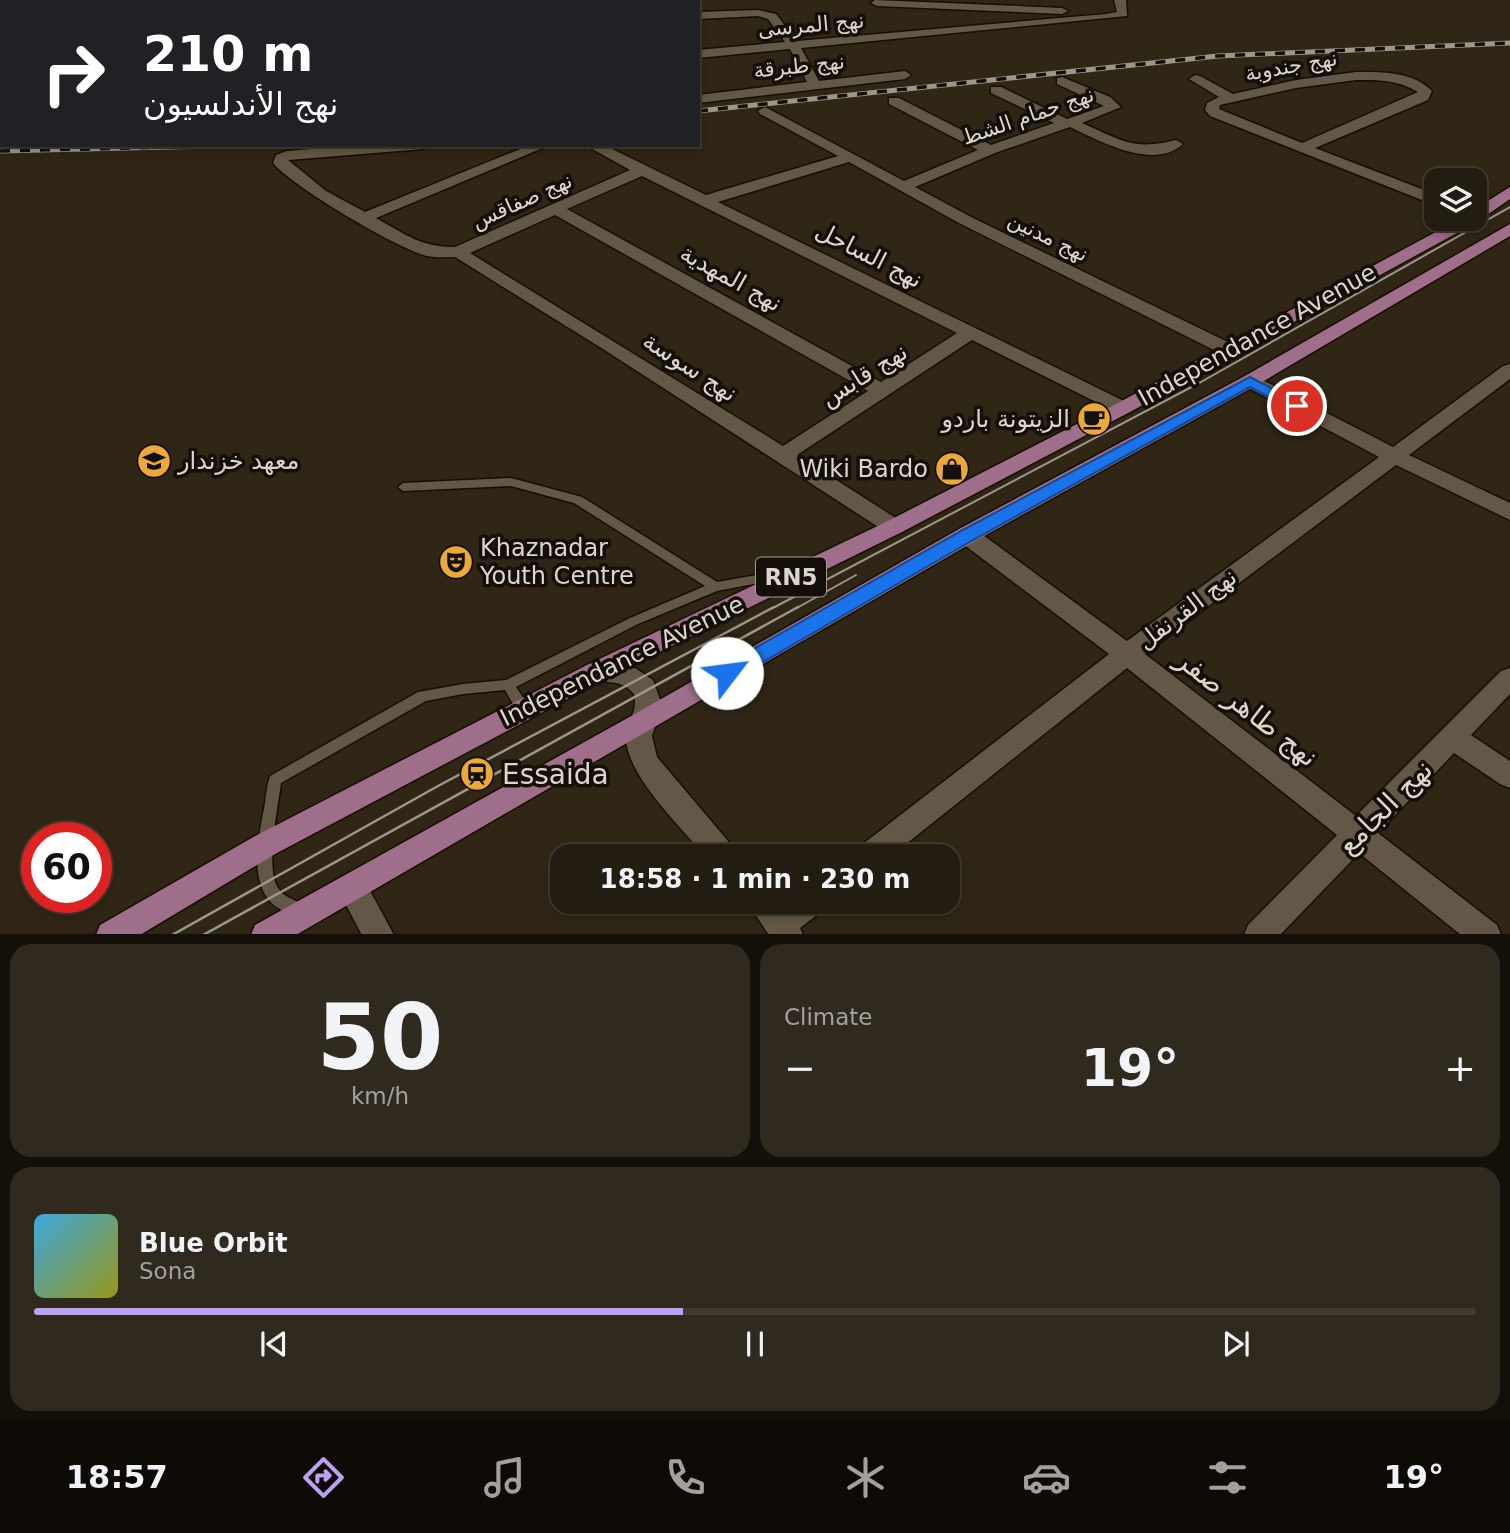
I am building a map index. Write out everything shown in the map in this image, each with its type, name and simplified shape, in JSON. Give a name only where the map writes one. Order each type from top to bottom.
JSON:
[{"type":"main road","points":[[1487,208],[1510,192]]},
{"type":"main road","name":"Independance Avenue","points":[[266,934],[352,888],[967,536],[1250,381],[1510,229]]},
{"type":"main road","name":"Independance Avenue","points":[[111,934],[267,844],[596,672],[894,527],[1231,351],[1449,231]]},
{"type":"street","points":[[876,2],[1123,13],[1120,0]]},
{"type":"street","points":[[876,2],[885,14]]},
{"type":"street","points":[[1042,10],[1048,23]]},
{"type":"street","points":[[700,16],[758,13],[776,19],[815,86]]},
{"type":"street","name":"نهج المرسى","points":[[700,54],[1048,23],[1123,13]]},
{"type":"street","points":[[894,25],[903,36]]},
{"type":"street","name":"نهج طبرقة","points":[[700,99],[905,75]]},
{"type":"street","name":"نهج جندوبة","points":[[1301,148],[1423,97],[1425,90],[1415,83],[1399,78],[1308,80],[1214,103],[1212,110],[1301,148],[1424,196]]},
{"type":"street","name":"نهج جندوبة","points":[[1195,79],[1232,99]]},
{"type":"street","name":"نهج حمام الشط","points":[[902,187],[990,150],[1114,106],[1062,81]]},
{"type":"street","points":[[996,90],[1138,152],[1160,151],[1176,144]]},
{"type":"street","points":[[894,101],[990,150]]},
{"type":"street","name":"نهج مدنين","points":[[765,111],[902,187],[1231,351]]},
{"type":"street","points":[[393,147],[287,155],[281,158],[280,163],[321,194],[363,218],[538,147]]},
{"type":"street","name":"نهج الساحل","points":[[596,147],[1123,408]]},
{"type":"street","points":[[707,200],[848,158]]},
{"type":"street","name":"نهج صفاقس","points":[[363,218],[417,247],[441,254],[458,252],[642,170]]},
{"type":"street","name":"نهج المهدية","points":[[556,209],[882,391]]},
{"type":"street","name":"نهج سوسة","points":[[458,252],[894,527]]},
{"type":"street","name":"نهج قابس","points":[[782,456],[970,333]]},
{"type":"street","name":"نهج القرنفل","points":[[884,844],[1127,654],[1510,370]]},
{"type":"street","points":[[1250,381],[1392,455],[1510,512]]},
{"type":"street","name":"نهج طاهر صفر","points":[[967,536],[1127,654],[1486,934]]},
{"type":"street","points":[[596,672],[607,669],[621,671],[641,685],[649,697],[649,711],[642,723],[640,747],[649,768],[713,844]]},
{"type":"street","name":"نهج الجامع","points":[[1259,934],[1510,678]]},
{"type":"street","points":[[1454,738],[1510,776]]},
{"type":"street","points":[[352,888],[379,934]]},
{"type":"street","points":[[772,914],[785,930],[799,914]]},
{"type":"lane","points":[[403,487],[511,482],[578,500],[715,587]]},
{"type":"lane","points":[[307,913],[282,902],[273,894],[266,866],[275,780],[423,696],[508,685],[634,621],[715,587],[806,570]]},
{"type":"lane","points":[[508,685],[524,709]]},
{"type":"tram line","points":[[771,609],[1201,382],[1510,207]]},
{"type":"tram line","points":[[795,609],[856,575]]},
{"type":"tram line","points":[[174,934],[438,786],[774,607]]},
{"type":"tram line","points":[[205,934],[798,607]]},
{"type":"railway","points":[[700,111],[1218,56],[1510,43]]},
{"type":"railway","points":[[0,151],[171,147]]},
{"type":"place","name":"الزيتونة باردو","points":[[1094,419]]},
{"type":"place","name":"معهد خزندار","points":[[154,461]]},
{"type":"place","name":"Wiki Bardo","points":[[952,469]]},
{"type":"place","name":"Khaznadar Youth Centre","points":[[456,562]]},
{"type":"place","name":"Essaida","points":[[477,774]]},
{"type":"route","points":[[727,673],[967,536],[1250,381],[1297,406]]}]
